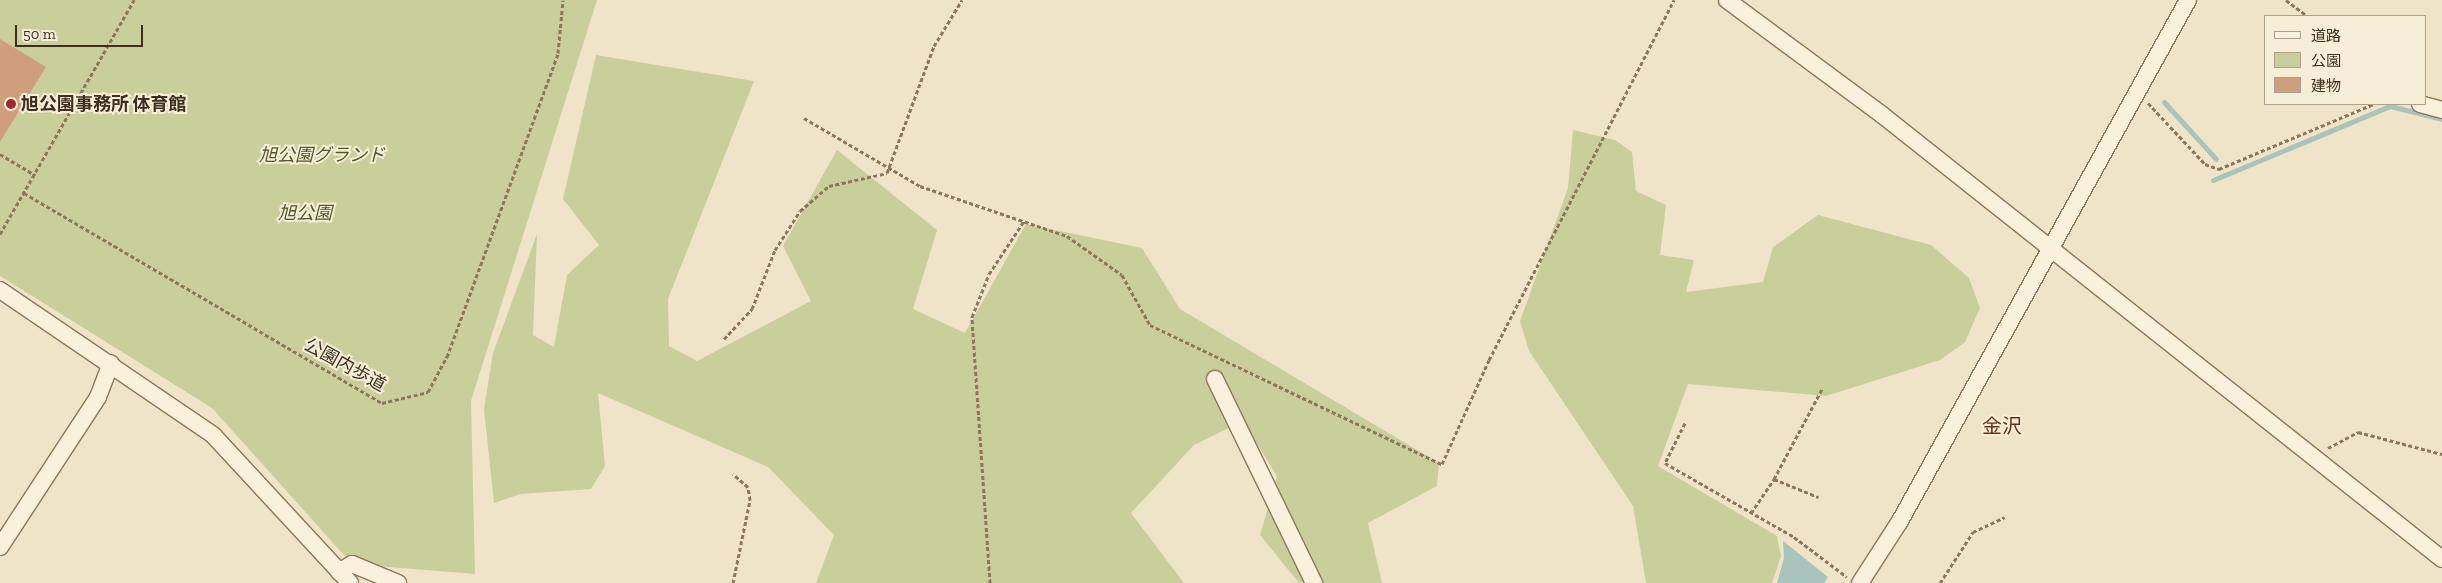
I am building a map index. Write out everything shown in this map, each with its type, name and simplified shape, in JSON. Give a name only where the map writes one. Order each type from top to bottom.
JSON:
[{"type":"street","points":[[1727,0],[2052,249],[2442,559]]},
{"type":"street","points":[[1855,581],[1900,521],[2188,0]]},
{"type":"street","points":[[2424,105],[2442,110]]},
{"type":"street","points":[[0,290],[111,363],[213,435],[313,538],[345,578],[352,564],[398,583]]},
{"type":"street","points":[[0,547],[98,397],[111,363]]},
{"type":"street","points":[[1215,379],[1314,583]]},
{"type":"path","points":[[0,234],[134,0]]},
{"type":"path","name":"公園内歩道","points":[[24,193],[382,404],[428,392],[446,357],[558,53],[563,0]]},
{"type":"path","points":[[889,170],[934,46],[962,0]]},
{"type":"path","points":[[804,118],[889,170],[954,201],[1024,221],[1067,236],[1122,275],[1150,325],[1442,464],[1489,360],[1674,0]]},
{"type":"path","points":[[2286,0],[2306,15]]},
{"type":"path","points":[[2136,94],[2205,164],[2219,169],[2372,105]]},
{"type":"path","points":[[0,154],[35,175]]},
{"type":"path","points":[[724,339],[752,309],[775,250],[800,211],[830,186],[889,170]]},
{"type":"path","points":[[990,583],[972,317],[989,274],[1024,221]]},
{"type":"path","points":[[1751,513],[1774,478],[1822,389]]},
{"type":"path","points":[[1685,423],[1665,463],[1794,537],[1855,581]]},
{"type":"path","points":[[2312,457],[2358,432],[2442,454]]},
{"type":"path","points":[[733,474],[748,488],[750,500],[733,583]]},
{"type":"path","points":[[1774,478],[1818,497]]},
{"type":"path","points":[[1940,583],[1972,532],[2005,517]]},
{"type":"green space","name":"旭公園","points":[[0,0],[597,0],[471,401],[475,574],[352,564],[212,408],[0,276]]},
{"type":"green space","points":[[596,55],[754,81],[668,299],[669,346],[697,361],[811,301],[783,246],[837,150],[937,230],[913,309],[965,333],[1026,224],[1142,248],[1180,309],[1439,463],[1437,486],[1368,523],[1382,583],[1299,583],[1260,535],[1277,476],[1243,421],[1194,445],[1131,513],[1184,583],[816,583],[834,535],[768,467],[598,393],[605,466],[591,489],[520,494],[494,503],[484,409],[493,353],[537,234],[533,335],[554,347],[567,275],[599,245],[563,199]]},
{"type":"green space","points":[[1573,130],[1615,140],[1632,152],[1636,191],[1666,205],[1660,255],[1694,260],[1686,292],[1763,282],[1773,247],[1818,215],[1931,245],[1969,278],[1980,308],[1965,342],[1940,360],[1826,396],[1688,384],[1658,466],[1777,536],[1781,556],[1772,583],[1646,583],[1633,506],[1529,351],[1520,321],[1568,188]]},
{"type":"water","points":[[1783,541],[1828,577],[1824,583],[1777,583],[1784,558]]},
{"type":"building","name":"旭公園事務所 体育館","points":[[0,39],[46,67],[0,142]]},
{"type":"waterway","points":[[2164,102],[2216,159]]},
{"type":"waterway","points":[[2213,180],[2390,106],[2442,119]]},
{"type":"place","name":"旭公園事務所 体育館","points":[[11,104]]},
{"type":"district","name":"金沢","points":[[2002,426]]},
{"type":"park label","name":"旭公園グランド","points":[[322,155]]}]
